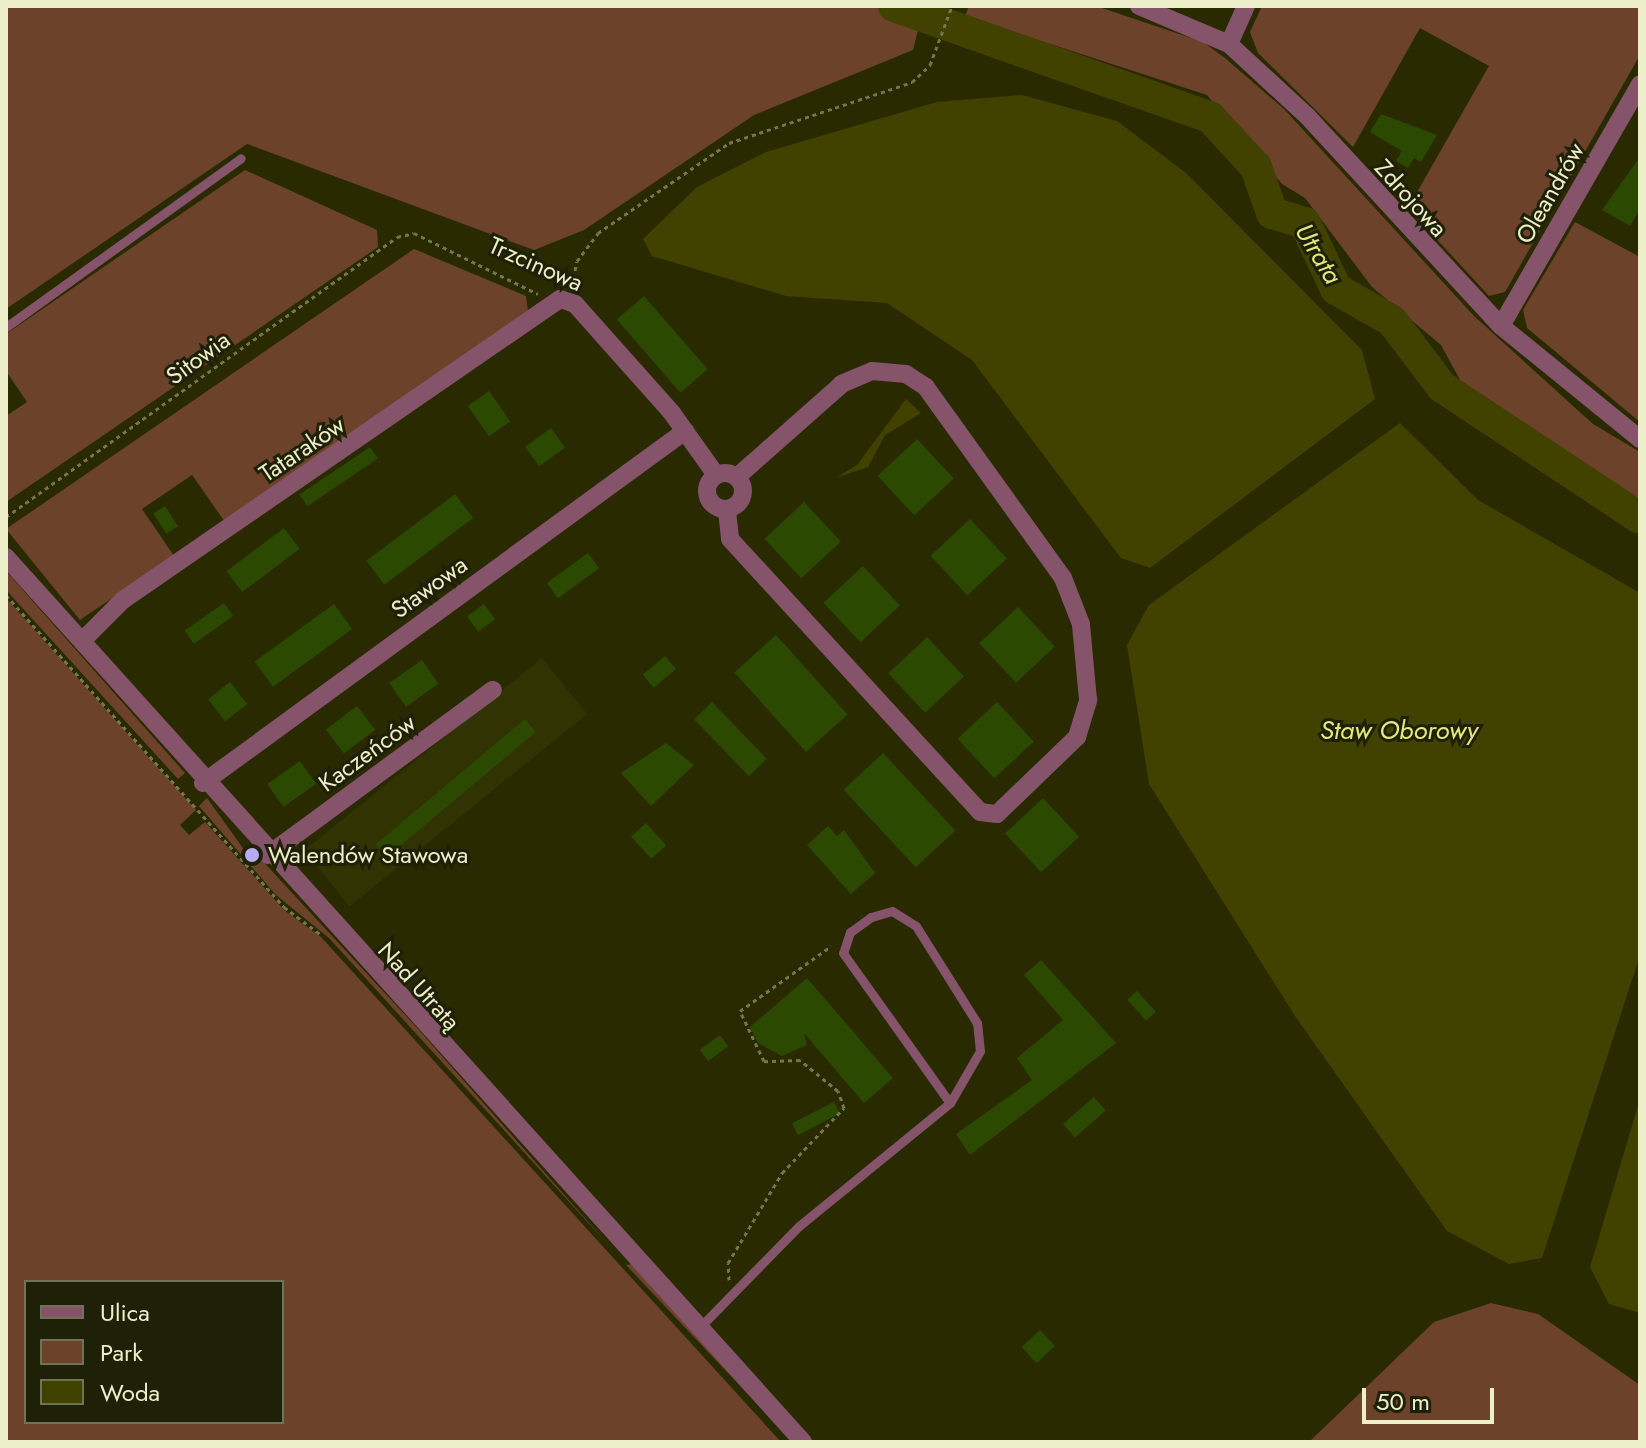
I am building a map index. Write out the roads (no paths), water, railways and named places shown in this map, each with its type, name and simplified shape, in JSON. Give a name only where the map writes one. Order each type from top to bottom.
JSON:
[{"type":"street","name":"Zdrojowa","points":[[1139,6],[1229,44],[1308,117],[1501,326],[1640,439]]},
{"type":"street","points":[[1229,44],[1246,6]]},
{"type":"street","name":"Oleandrów","points":[[1501,326],[1638,90]]},
{"type":"street","name":"Trzcinowa","points":[[563,302],[685,431],[716,475]]},
{"type":"street","name":"Tataraków","points":[[82,641],[123,600],[563,302]]},
{"type":"street","points":[[872,371],[906,374],[926,387],[1063,578],[1081,624],[1088,700],[1077,737],[997,814],[980,812],[730,539],[727,510],[709,500],[716,475],[737,477],[842,384],[872,371]]},
{"type":"street","name":"Stawowa","points":[[203,783],[685,431]]},
{"type":"street","points":[[727,510],[742,499],[737,477]]},
{"type":"street","name":"Nad Utratą","points":[[6,557],[203,783],[803,1442]]},
{"type":"street","name":"Kaczeńców","points":[[268,855],[493,690]]},
{"type":"lane","points":[[6,327],[241,158]]},
{"type":"lane","points":[[699,1328],[799,1226],[950,1103],[980,1051],[977,1023],[942,960],[916,926],[892,911],[850,932],[843,953],[950,1103]]},
{"type":"water","points":[[1022,95],[1117,121],[1186,173],[1362,350],[1375,399],[1150,568],[1121,558],[972,360],[887,303],[786,296],[652,256],[643,239],[697,187],[766,152],[937,102]]},
{"type":"water","points":[[906,399],[921,413],[885,435],[868,467],[836,478],[857,465]]},
{"type":"water","name":"Staw Oborowy","points":[[1400,423],[1478,500],[1640,593],[1640,955],[1542,1258],[1509,1264],[1447,1231],[1295,1016],[1149,784],[1127,645],[1149,605]]},
{"type":"water","points":[[1640,1099],[1640,1313],[1609,1304],[1590,1267]]},
{"type":"waterway","name":"Utrata","points":[[894,6],[1210,117],[1256,167],[1272,213],[1305,223],[1336,289],[1392,321],[1442,387],[1640,518]]},
{"type":"place","name":"Walendów Stawowa","points":[[252,855]]}]
